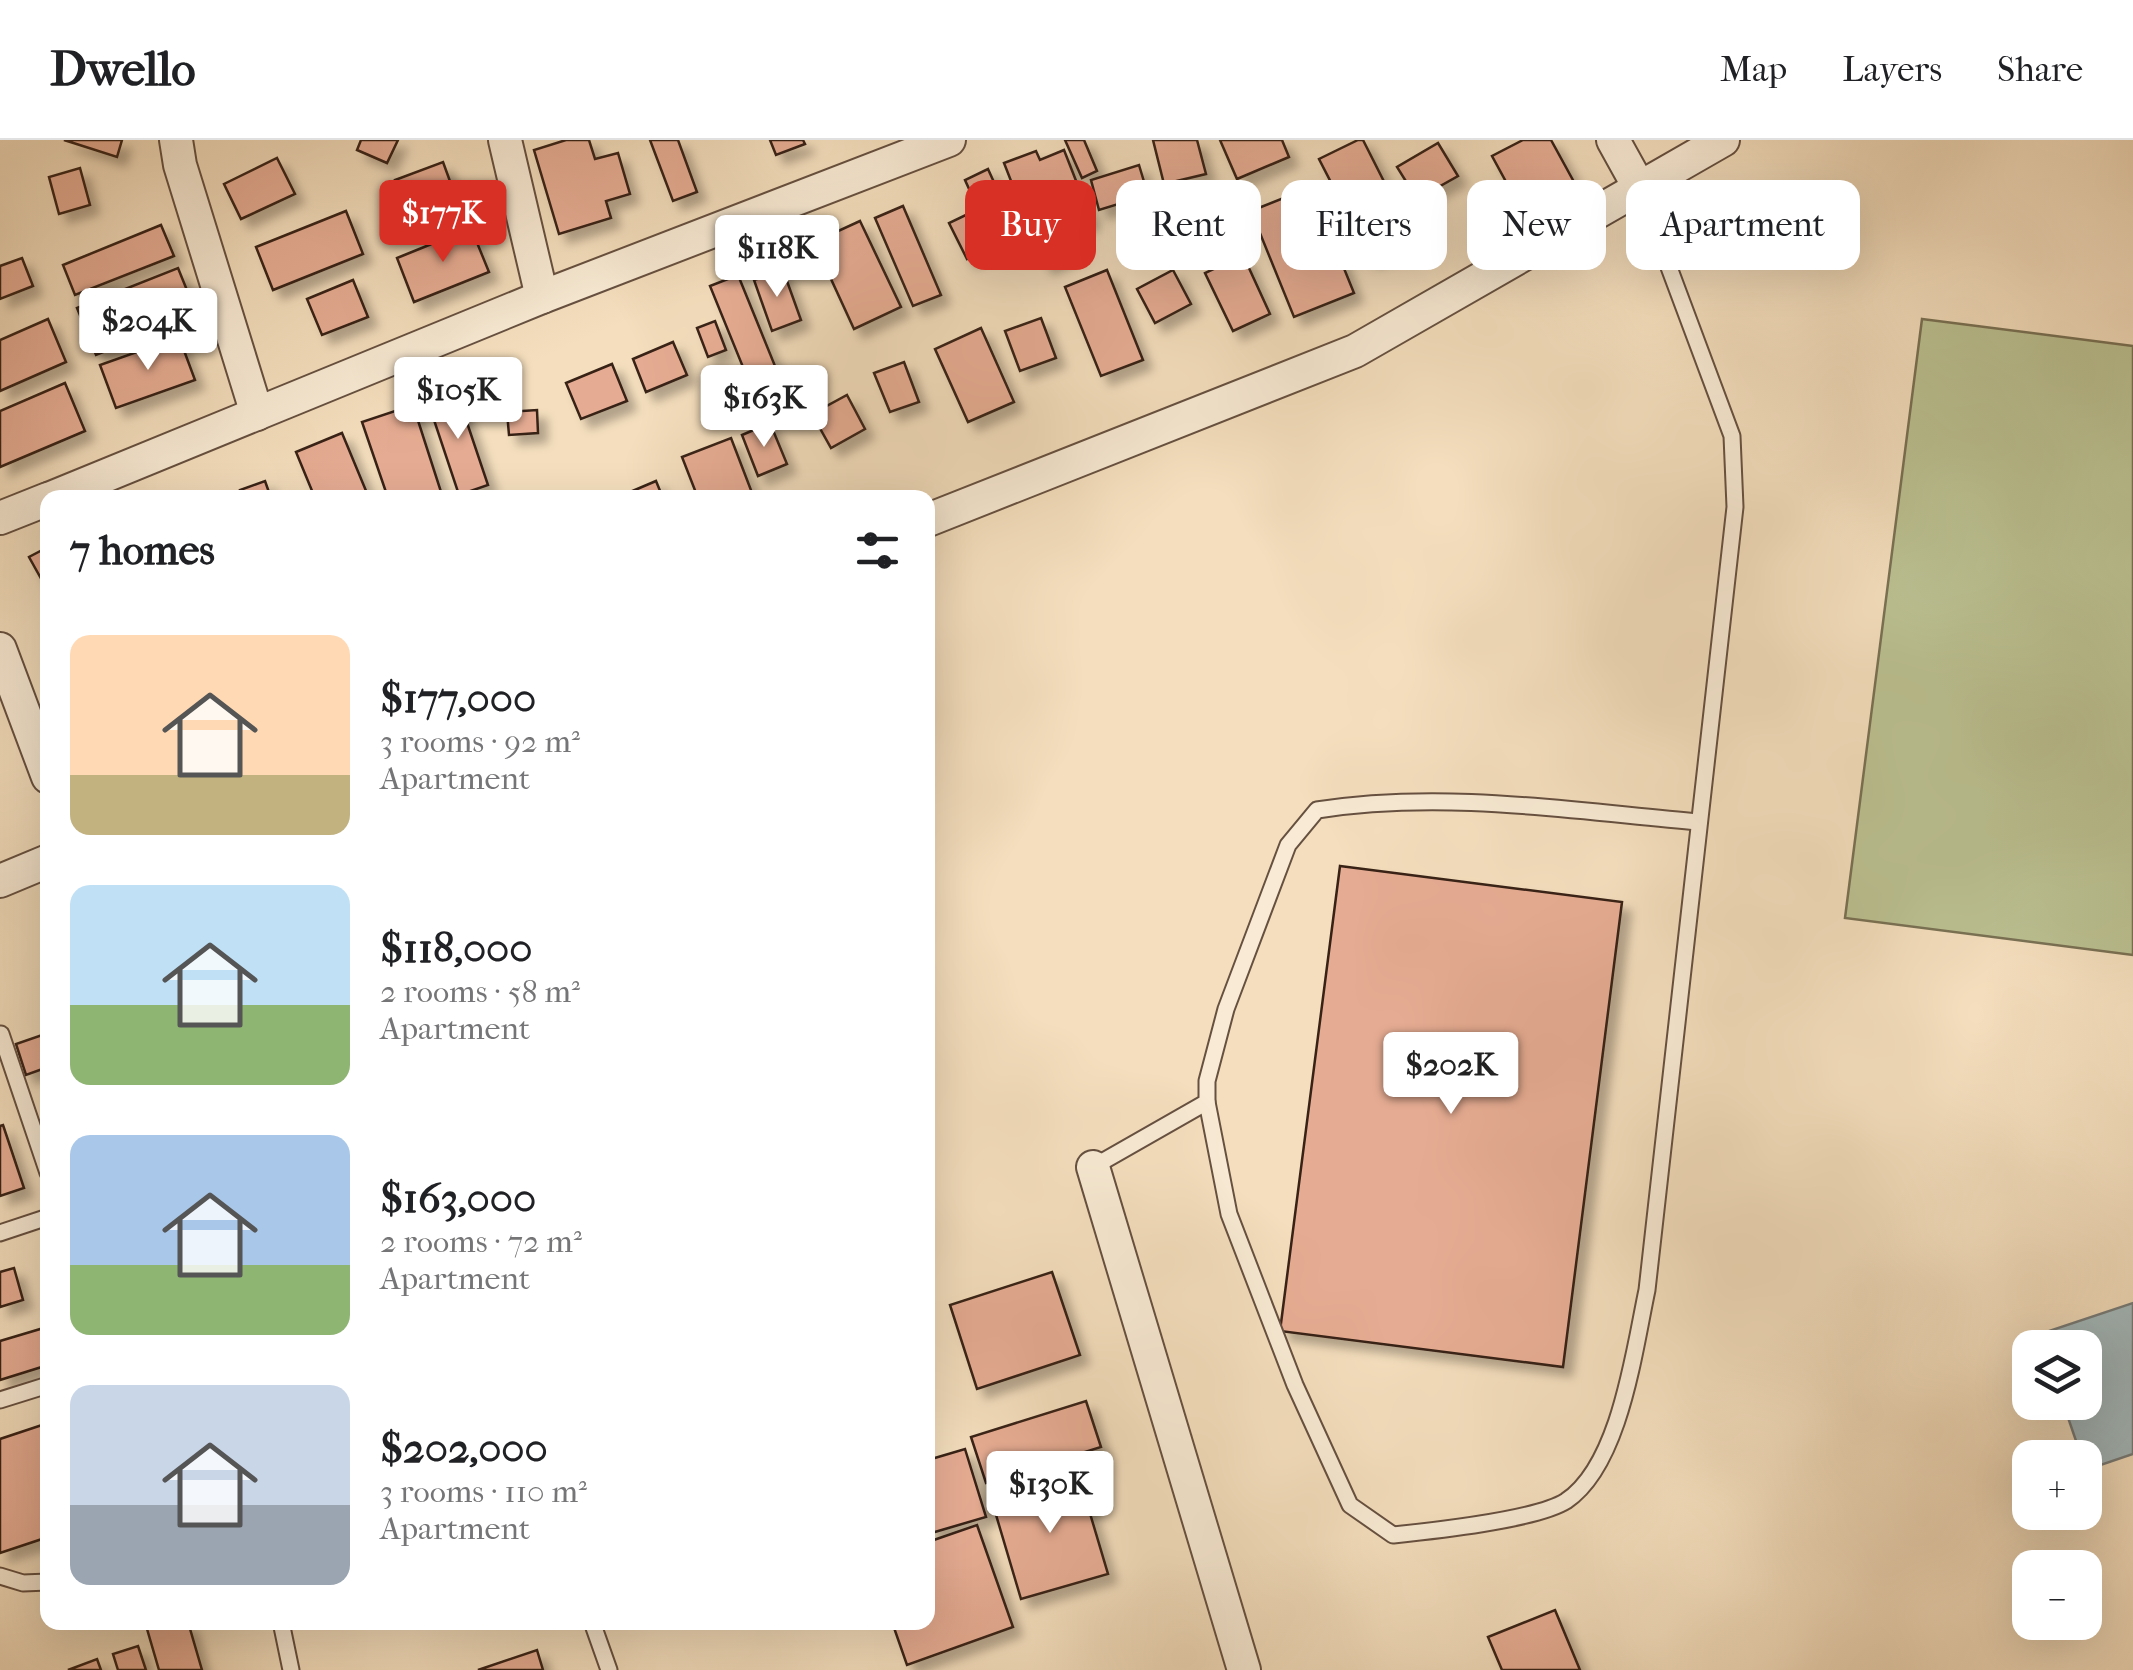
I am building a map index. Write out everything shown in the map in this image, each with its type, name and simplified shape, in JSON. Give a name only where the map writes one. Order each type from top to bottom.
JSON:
[{"type":"street","points":[[176,140],[180,165],[257,414]]},
{"type":"street","points":[[505,140],[542,297]]},
{"type":"street","points":[[69,490],[542,297],[949,140]]},
{"type":"street","points":[[1613,140],[1635,180]]},
{"type":"street","points":[[1653,180],[1723,140]]},
{"type":"street","points":[[935,517],[1340,358],[1626,195]]},
{"type":"street","points":[[0,518],[40,502]]},
{"type":"street","points":[[0,649],[40,756]]},
{"type":"street","points":[[0,880],[40,864]]},
{"type":"street","points":[[1093,1168],[1244,1670]]},
{"type":"lane","points":[[1670,270],[1732,436],[1735,506],[1700,822],[1647,1290],[1629,1375],[1598,1472],[1564,1502],[1460,1528],[1392,1535],[1350,1505],[1296,1386],[1229,1214],[1207,1102],[1207,1082],[1233,990],[1288,844],[1317,810],[1379,800],[1522,806],[1700,822]]},
{"type":"lane","points":[[1,1034],[40,1149]]},
{"type":"lane","points":[[1093,1168],[1207,1102]]},
{"type":"lane","points":[[0,1233],[40,1220]]},
{"type":"lane","points":[[0,1400],[40,1388]]},
{"type":"lane","points":[[0,1576],[40,1582]]},
{"type":"lane","points":[[284,1630],[291,1670]]},
{"type":"lane","points":[[595,1630],[609,1670]]},
{"type":"green space","points":[[1922,319],[2133,346],[2133,955],[1845,918]]},
{"type":"water","points":[[2133,1303],[2133,1454],[2102,1465],[2102,1440],[2076,1440],[2069,1420],[2102,1420],[2102,1330],[2052,1330]]},
{"type":"building","points":[[64,140],[122,140],[117,157]]},
{"type":"building","points":[[361,140],[398,140],[387,163],[357,150]]},
{"type":"building","points":[[566,140],[589,140],[595,159],[618,153],[630,194],[606,201],[611,218],[559,234],[534,150]]},
{"type":"building","points":[[650,140],[678,140],[697,192],[673,201]]},
{"type":"building","points":[[770,140],[803,140],[805,144],[776,155]]},
{"type":"building","points":[[1065,140],[1084,140],[1097,171],[1082,178]]},
{"type":"building","points":[[1153,140],[1197,140],[1206,174],[1163,180]]},
{"type":"building","points":[[1220,140],[1282,140],[1289,157],[1237,179]]},
{"type":"building","points":[[1363,140],[1383,180],[1330,180],[1319,159]]},
{"type":"building","points":[[1523,140],[1551,140],[1573,180],[1505,180],[1492,156]]},
{"type":"building","points":[[1438,143],[1458,176],[1447,182],[1405,180],[1397,167]]},
{"type":"building","points":[[1064,150],[1076,180],[1011,180],[1004,163],[1036,151],[1040,160]]},
{"type":"building","points":[[277,158],[295,194],[241,219],[224,184]]},
{"type":"building","points":[[443,162],[459,206],[411,224],[395,180]]},
{"type":"building","points":[[1139,165],[1144,180],[1116,180],[1116,205],[1099,210],[1096,180],[1091,180]]},
{"type":"building","points":[[80,168],[90,205],[59,214],[49,177]]},
{"type":"building","points":[[988,169],[993,180],[965,180]]},
{"type":"building","points":[[1281,199],[1281,270],[1345,270],[1354,293],[1294,317],[1261,236],[1261,207]]},
{"type":"building","points":[[903,206],[941,295],[913,306],[875,218]]},
{"type":"building","points":[[346,211],[363,254],[273,290],[256,247]]},
{"type":"building","points":[[965,215],[965,255],[949,223]]},
{"type":"building","points":[[860,221],[901,307],[854,329],[814,242]]},
{"type":"building","points":[[161,225],[174,256],[75,295],[63,265]]},
{"type":"building","points":[[471,228],[489,272],[414,302],[397,258]]},
{"type":"building","points":[[22,258],[33,286],[0,299],[0,266]]},
{"type":"building","points":[[178,268],[197,315],[96,355],[77,308]]},
{"type":"building","points":[[783,270],[801,320],[772,331],[754,280]]},
{"type":"building","points":[[1107,270],[1143,360],[1101,376],[1065,287]]},
{"type":"building","points":[[1173,270],[1191,304],[1155,323],[1137,289]]},
{"type":"building","points":[[1250,270],[1270,314],[1233,331],[1205,273]]},
{"type":"building","points":[[738,275],[775,366],[747,377],[710,286]]},
{"type":"building","points":[[353,280],[368,317],[322,335],[307,299]]},
{"type":"building","points":[[1041,318],[1056,358],[1020,371],[1005,331]]},
{"type":"building","points":[[48,319],[66,362],[0,391],[0,340]]},
{"type":"building","points":[[715,321],[726,350],[708,357],[697,328]]},
{"type":"building","points":[[981,328],[1014,402],[968,422],[935,349]]},
{"type":"building","points":[[179,337],[195,380],[116,408],[100,365]]},
{"type":"building","points":[[673,342],[687,375],[646,392],[633,359]]},
{"type":"building","points":[[904,362],[919,402],[890,412],[874,373]]},
{"type":"building","points":[[612,364],[627,401],[581,419],[566,383]]},
{"type":"building","points":[[65,383],[85,431],[0,467],[0,411]]},
{"type":"building","points":[[456,390],[488,485],[457,490],[427,399]]},
{"type":"building","points":[[847,395],[865,429],[831,448],[812,414]]},
{"type":"building","points":[[413,405],[440,490],[385,490],[362,422]]},
{"type":"building","points":[[537,410],[538,433],[509,435],[507,412]]},
{"type":"building","points":[[770,423],[787,464],[758,476],[742,435]]},
{"type":"building","points":[[342,433],[366,490],[312,490],[296,452]]},
{"type":"building","points":[[731,438],[751,490],[695,490],[682,457]]},
{"type":"building","points":[[265,481],[268,490],[240,490]]},
{"type":"building","points":[[656,481],[660,490],[635,490]]},
{"type":"building","points":[[40,551],[40,577],[29,557]]},
{"type":"building","points":[[1340,866],[1622,902],[1563,1367],[1280,1331]]},
{"type":"building","points":[[40,1036],[40,1070],[26,1075],[16,1044]]},
{"type":"building","points":[[3,1125],[24,1188],[0,1196],[0,1126]]},
{"type":"building","points":[[14,1268],[23,1300],[0,1307],[0,1272]]},
{"type":"building","points":[[1052,1272],[1080,1355],[977,1389],[950,1305]]},
{"type":"building","points":[[40,1329],[40,1368],[0,1380],[0,1341]]},
{"type":"building","points":[[1086,1401],[1101,1447],[986,1483],[971,1437]]},
{"type":"building","points":[[40,1426],[40,1540],[0,1553],[0,1439]]},
{"type":"building","points":[[965,1449],[986,1517],[935,1532],[935,1458]]},
{"type":"building","points":[[1078,1473],[1108,1574],[1021,1599],[991,1498]]},
{"type":"building","points":[[977,1525],[1013,1627],[907,1665],[895,1630],[935,1630],[935,1540]]},
{"type":"building","points":[[1555,1610],[1580,1670],[1502,1670],[1488,1637]]},
{"type":"building","points":[[147,1630],[190,1630],[202,1670],[159,1670]]},
{"type":"building","points":[[138,1646],[146,1670],[118,1670],[113,1654]]},
{"type":"building","points":[[537,1650],[543,1670],[478,1670]]},
{"type":"building","points":[[97,1659],[101,1670],[68,1670]]}]
